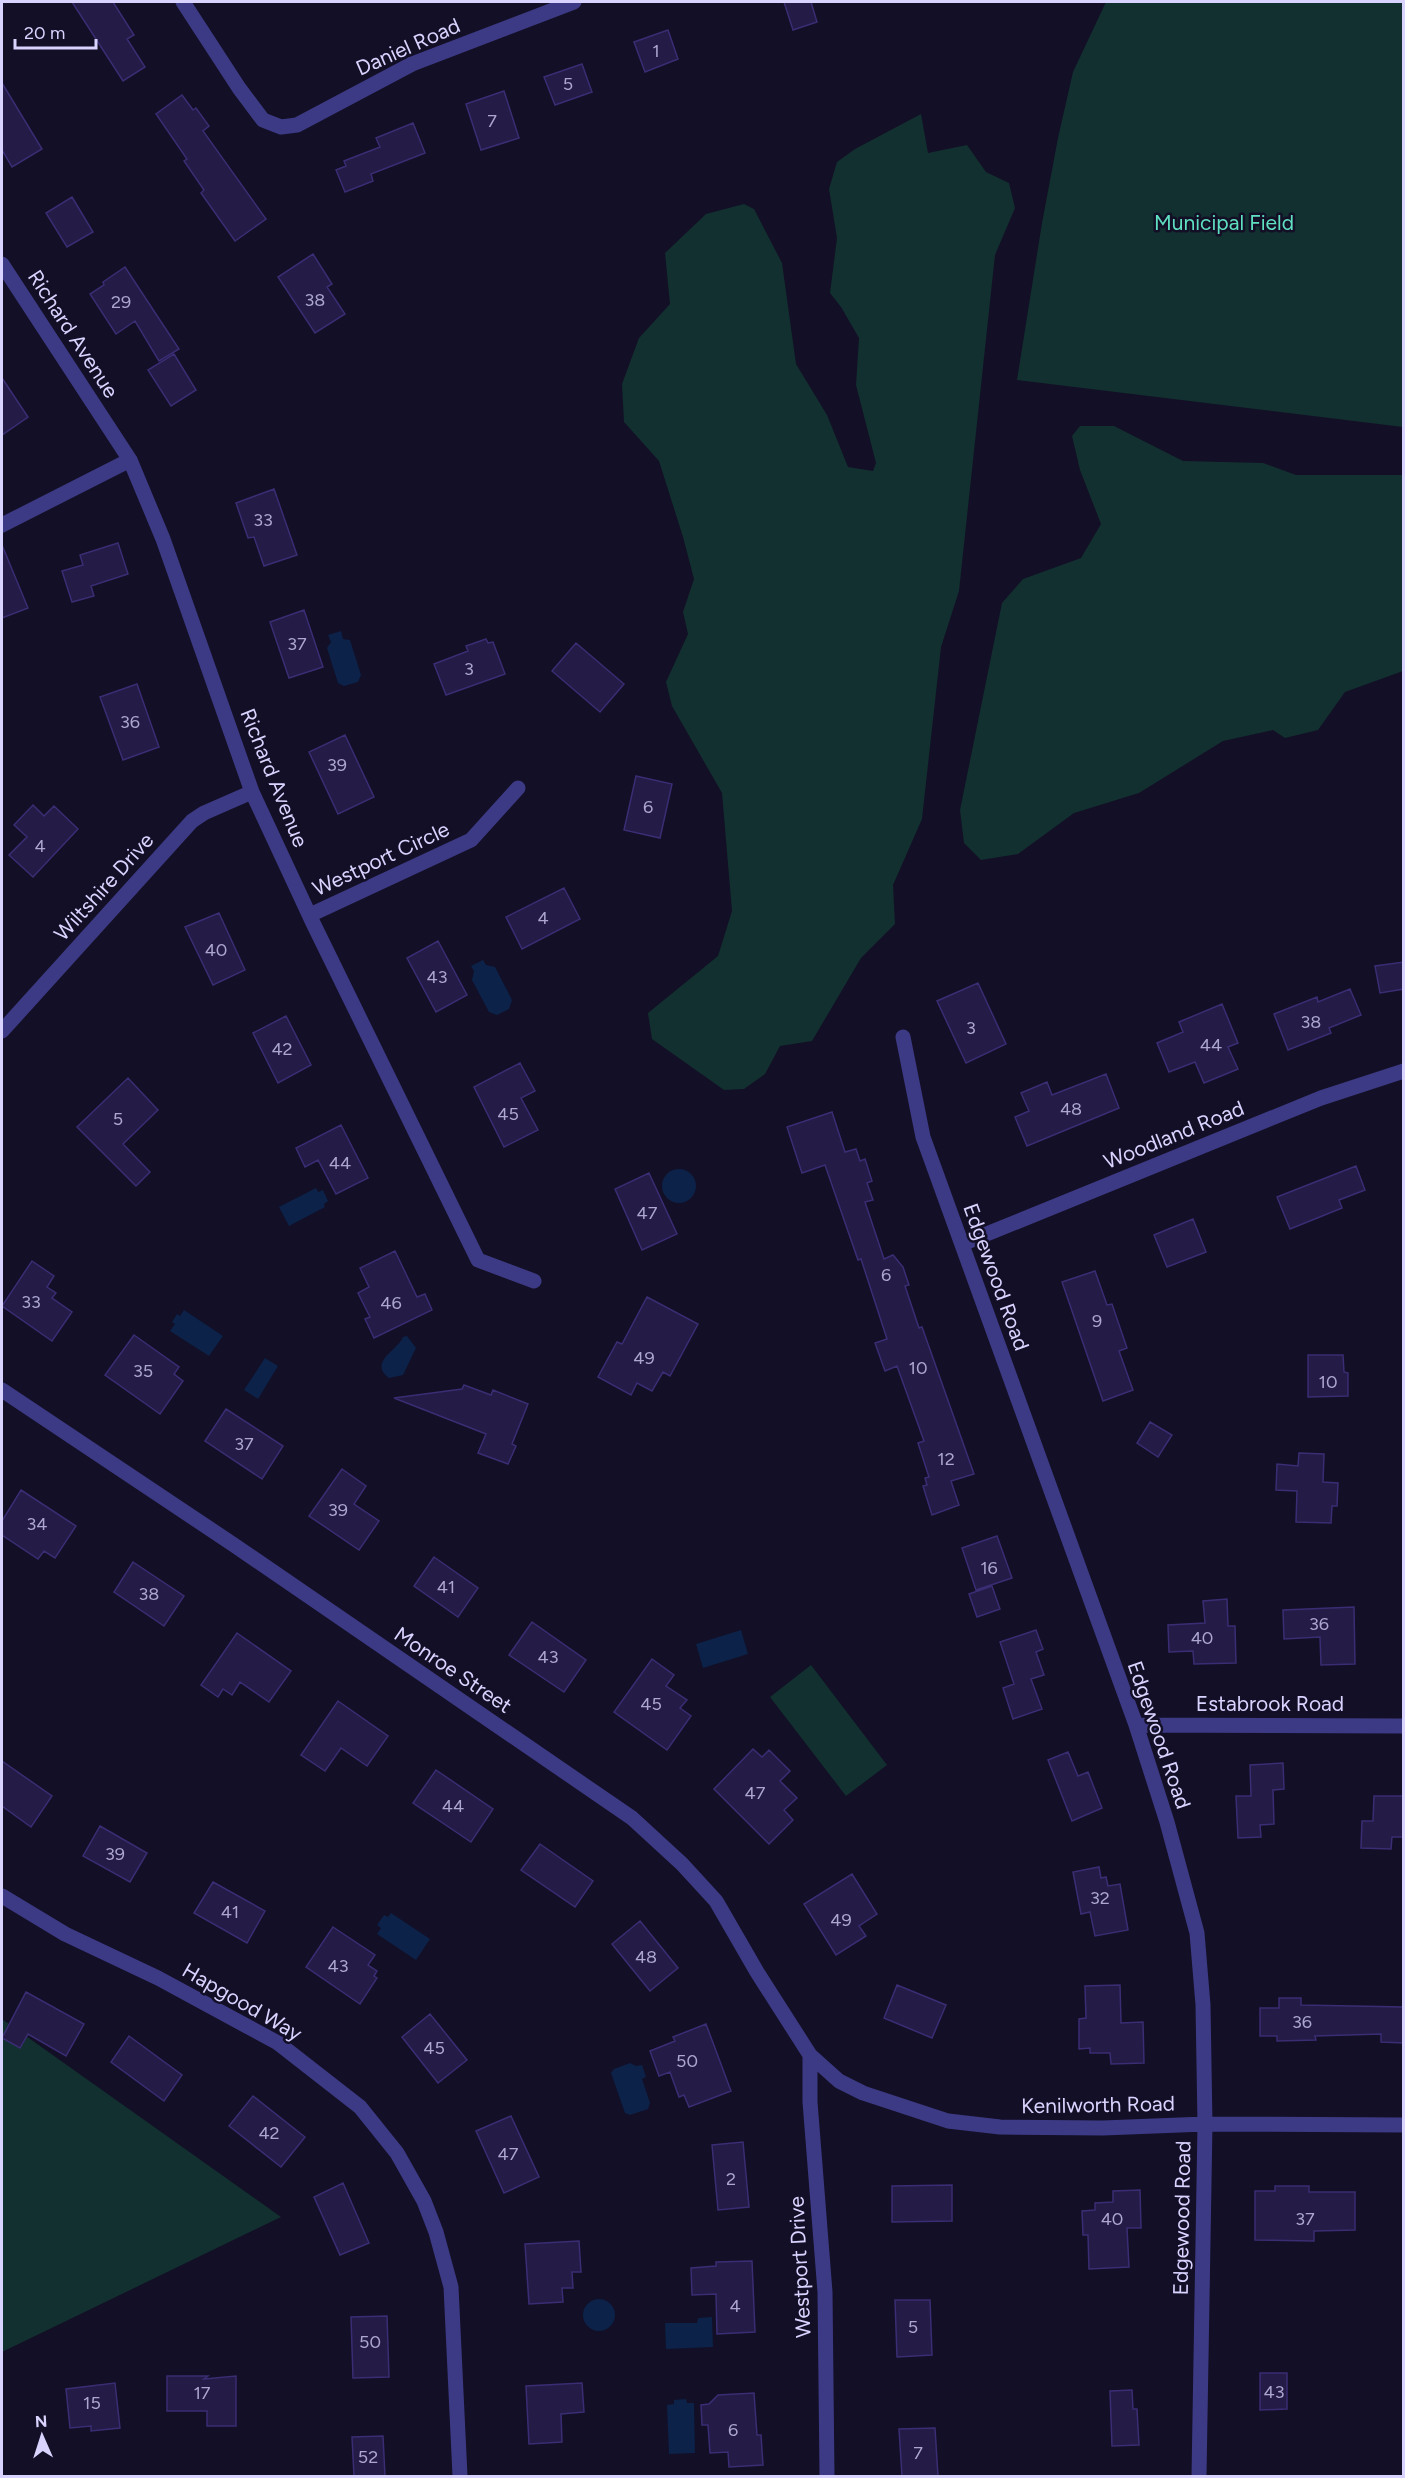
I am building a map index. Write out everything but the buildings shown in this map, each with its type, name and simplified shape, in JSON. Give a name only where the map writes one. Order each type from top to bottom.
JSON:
[{"type":"street","name":"Daniel Road","points":[[183,2],[239,88],[263,120],[281,127],[297,125],[412,64],[574,2]]},
{"type":"street","name":"Richard Avenue","points":[[2,264],[130,459],[163,539],[252,792],[478,1260],[534,1281]]},
{"type":"street","points":[[2,525],[94,480],[130,459]]},
{"type":"street","name":"Westport Circle","points":[[310,915],[471,840],[518,788]]},
{"type":"street","name":"Wiltshire Drive","points":[[2,1031],[192,821],[204,813],[252,792]]},
{"type":"street","name":"Edgewood Road","points":[[903,1037],[923,1137],[1136,1725],[1167,1822],[1197,1933],[1205,2028],[1199,2476]]},
{"type":"street","name":"Woodland Road","points":[[962,1244],[1321,1098],[1404,1071]]},
{"type":"street","name":"Monroe Street","points":[[2,1390],[226,1540],[632,1818],[682,1864],[716,1901],[757,1972],[810,2055]]},
{"type":"street","name":"Estabrook Road","points":[[1136,1725],[1404,1726]]},
{"type":"street","name":"Hapgood Way","points":[[2,1896],[65,1934],[158,1978],[278,2043],[360,2107],[397,2153],[424,2201],[436,2232],[451,2287],[460,2476]]},
{"type":"street","name":"Kenilworth Road","points":[[810,2055],[839,2081],[863,2093],[948,2121],[1012,2127],[1104,2128],[1205,2124],[1404,2125]]},
{"type":"street","name":"Westport Drive","points":[[810,2055],[810,2102],[825,2292],[827,2476]]},
{"type":"green space","name":"Municipal Field","points":[[1106,2],[1403,2],[1403,427],[1017,380],[1042,223],[1073,72]]},
{"type":"green space","points":[[921,114],[928,153],[967,145],[986,172],[1009,183],[1015,208],[995,255],[959,591],[941,647],[922,819],[893,885],[895,924],[861,958],[812,1041],[780,1046],[765,1074],[744,1089],[724,1090],[652,1039],[648,1013],[718,956],[732,911],[722,793],[672,706],[666,682],[688,634],[683,612],[694,579],[659,461],[624,422],[622,384],[639,338],[670,304],[665,253],[706,214],[744,204],[754,209],[782,263],[796,364],[827,415],[848,467],[873,471],[876,463],[856,385],[859,338],[830,293],[837,238],[829,189],[837,162],[855,149]]},
{"type":"green space","points":[[1080,426],[1114,426],[1183,461],[1263,463],[1296,475],[1403,475],[1403,671],[1345,692],[1318,730],[1285,738],[1273,730],[1223,741],[1139,793],[1074,813],[1018,854],[981,860],[964,843],[960,810],[1002,603],[1023,579],[1081,558],[1101,524],[1080,470],[1072,436]]},
{"type":"green space","points":[[811,1665],[887,1765],[846,1796],[770,1697]]},
{"type":"green space","points":[[2,2019],[281,2217],[2,2352]]},
{"type":"water","points":[[341,631],[343,639],[350,640],[361,675],[358,682],[344,686],[338,683],[327,648],[331,642],[328,635]]},
{"type":"water","points":[[483,960],[486,965],[495,967],[512,1000],[509,1009],[497,1015],[489,1012],[472,980],[474,971],[471,966]]},
{"type":"water","points":[[679,1169],[691,1174],[696,1186],[691,1198],[679,1203],[667,1198],[662,1186],[667,1174]]},
{"type":"water","points":[[316,1188],[318,1192],[323,1190],[328,1201],[324,1204],[325,1207],[289,1226],[279,1207]]},
{"type":"water","points":[[184,1310],[223,1336],[209,1356],[170,1331],[175,1324],[172,1322],[177,1314],[180,1316]]},
{"type":"water","points":[[407,1336],[416,1348],[403,1375],[389,1378],[381,1367],[383,1362],[403,1337]]},
{"type":"water","points":[[265,1358],[278,1366],[258,1399],[244,1390]]},
{"type":"water","points":[[741,1630],[748,1654],[703,1668],[696,1644]]},
{"type":"water","points":[[391,1913],[430,1939],[416,1960],[377,1934],[381,1928],[377,1925],[384,1915],[388,1917]]},
{"type":"water","points":[[630,2063],[636,2066],[642,2065],[646,2077],[642,2079],[650,2103],[648,2109],[630,2115],[625,2113],[611,2073],[614,2069]]},
{"type":"water","points":[[599,2299],[611,2303],[615,2315],[611,2327],[599,2331],[587,2327],[583,2315],[587,2303]]},
{"type":"water","points":[[712,2317],[713,2347],[666,2349],[665,2323],[697,2323],[698,2318]]},
{"type":"water","points":[[686,2399],[687,2403],[694,2403],[695,2453],[669,2454],[667,2405],[674,2404],[674,2400]]}]
